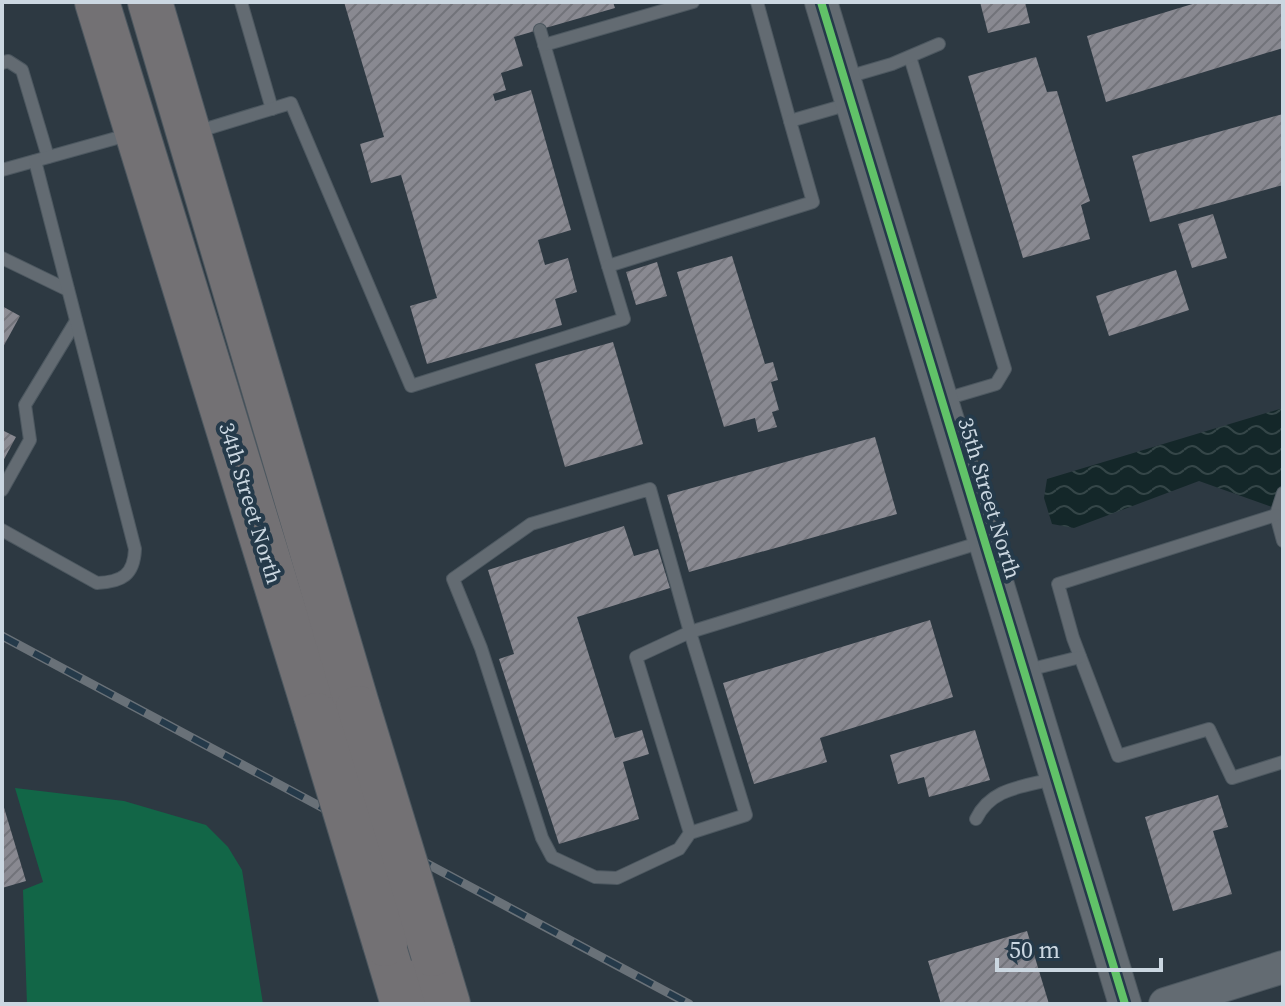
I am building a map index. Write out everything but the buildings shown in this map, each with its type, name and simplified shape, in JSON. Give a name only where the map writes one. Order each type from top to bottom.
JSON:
[{"type":"highway","name":"34th Street North","points":[[97,2],[138,133],[337,712],[433,954],[448,1004]]},
{"type":"highway","name":"34th Street North","points":[[150,2],[190,134],[337,712],[385,944],[403,1004]]},
{"type":"street","name":"35th Street North","points":[[821,2],[1125,1004]]},
{"type":"street","points":[[1165,1004],[1283,967]]},
{"type":"lane","points":[[241,2],[272,109]]},
{"type":"lane","points":[[544,45],[693,2]]},
{"type":"lane","points":[[608,266],[813,202],[757,2]]},
{"type":"lane","points":[[190,134],[291,103],[411,386],[624,319],[540,30]]},
{"type":"lane","points":[[790,121],[939,44]]},
{"type":"lane","points":[[910,57],[1005,369],[996,384],[942,400]]},
{"type":"lane","points":[[2,63],[8,61],[22,70],[68,290],[135,549],[134,562],[129,574],[115,582],[97,583],[2,530]]},
{"type":"lane","points":[[2,170],[138,133]]},
{"type":"lane","points":[[2,258],[68,290]]},
{"type":"lane","points":[[2,490],[30,440],[25,405],[76,321]]},
{"type":"lane","points":[[650,489],[690,632],[746,815],[690,833],[679,849],[617,878],[595,877],[552,857],[542,838],[481,648],[453,579],[531,524],[650,489]]},
{"type":"lane","points":[[1283,493],[1276,515],[1283,541]]},
{"type":"lane","points":[[1276,515],[1058,584],[1080,657],[1118,756],[1209,729],[1232,778],[1283,762]]},
{"type":"lane","points":[[690,833],[636,657],[690,632],[985,541]]},
{"type":"lane","points":[[1024,671],[1080,657]]},
{"type":"lane","points":[[976,819],[984,802],[994,795],[1057,778]]},
{"type":"green space","points":[[15,788],[124,801],[206,825],[228,847],[242,870],[263,1004],[27,1004],[23,890],[43,882]]},
{"type":"water","points":[[1283,408],[1283,511],[1199,481],[1074,528],[1052,524],[1044,498],[1047,479]]},
{"type":"railway","points":[[2,636],[689,1004]]},
{"type":"cycle path","points":[[821,2],[1125,1004]]}]
